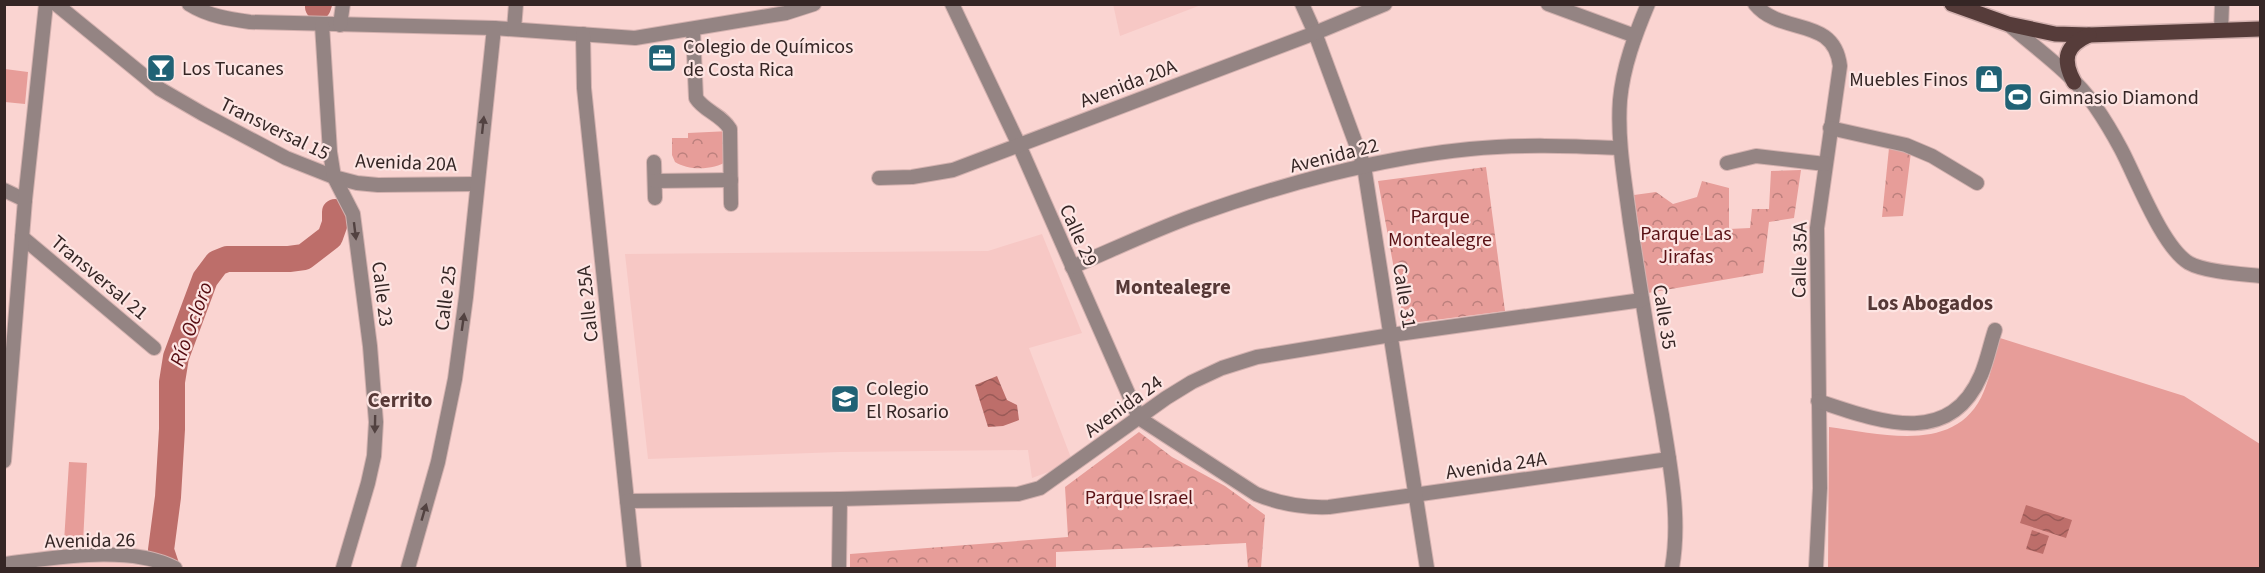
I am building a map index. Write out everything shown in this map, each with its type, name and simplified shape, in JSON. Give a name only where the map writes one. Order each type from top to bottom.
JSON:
[{"type":"main road","points":[[1952,4],[2008,24],[2055,34],[2089,35],[2260,29]]},
{"type":"main road","points":[[2074,82],[2066,68],[2067,55],[2078,40],[2089,35]]},
{"type":"street","points":[[4,461],[25,200],[46,4]]},
{"type":"street","name":"Transversal 15","points":[[56,4],[160,88],[202,114],[286,158],[334,177]]},
{"type":"street","points":[[189,4],[223,19],[322,25],[494,28],[635,38],[786,13],[814,4]]},
{"type":"street","points":[[340,25],[343,4]]},
{"type":"street","points":[[514,29],[516,4]]},
{"type":"street","name":"Calle 29","points":[[952,4],[1019,145],[1139,418]]},
{"type":"street","name":"Calle 31","points":[[1302,4],[1364,166],[1427,568]]},
{"type":"street","name":"Avenida 20A","points":[[879,178],[912,177],[953,170],[1315,33],[1385,4]]},
{"type":"street","points":[[1548,4],[1635,36]]},
{"type":"street","name":"Calle 35","points":[[1648,4],[1635,36],[1623,80],[1620,101],[1620,148],[1641,300],[1674,493],[1676,529],[1672,568]]},
{"type":"street","name":"Calle 35A","points":[[1755,4],[1765,14],[1825,36],[1837,49],[1840,66],[1840,80],[1830,128],[1817,228],[1820,488],[1816,568]]},
{"type":"street","points":[[2221,30],[2222,4]]},
{"type":"street","points":[[2008,24],[2074,82],[2093,104],[2120,147],[2164,234],[2174,249],[2189,263],[2219,271],[2260,276]]},
{"type":"street","name":"Calle 23","points":[[322,25],[330,152],[334,177],[353,213],[370,346],[376,422],[374,456],[368,483],[343,568]]},
{"type":"street","name":"Calle 25","points":[[408,568],[445,432],[466,297],[494,28]]},
{"type":"street","points":[[693,30],[696,98],[699,104],[723,119],[730,129],[731,204]]},
{"type":"street","name":"Calle 25A","points":[[583,34],[584,88],[634,568]]},
{"type":"street","points":[[1830,128],[1906,145],[1932,156],[1977,183]]},
{"type":"street","name":"Avenida 22","points":[[1072,267],[1193,216],[1296,184],[1364,166],[1469,149],[1539,145],[1620,148]]},
{"type":"street","points":[[1728,163],[1756,156],[1825,164]]},
{"type":"street","points":[[654,162],[655,198]]},
{"type":"street","name":"Avenida 20A","points":[[334,177],[378,185],[477,184]]},
{"type":"street","points":[[655,181],[731,180]]},
{"type":"street","points":[[4,190],[25,200]]},
{"type":"street","name":"Transversal 21","points":[[22,237],[154,348]]},
{"type":"street","name":"Avenida 24","points":[[627,501],[840,499],[1018,494],[1040,488],[1192,382],[1222,368],[1257,357],[1391,335],[1641,300]]},
{"type":"street","points":[[1818,401],[1888,422],[1909,424],[1934,421],[1949,414],[1970,395],[1981,375],[1995,330]]},
{"type":"street","name":"Avenida 24A","points":[[1139,418],[1256,494],[1275,502],[1297,506],[1329,507],[1669,459]]},
{"type":"street","points":[[839,568],[840,499]]},
{"type":"street","name":"Avenida 26","points":[[4,564],[98,555],[152,560],[173,568]]},
{"type":"shaded area","points":[[1113,4],[1201,4],[1201,5],[1120,36]]},
{"type":"shaded area","name":"Colegio El Rosario","points":[[1042,234],[1082,333],[1029,348],[1073,463],[1032,478],[1028,450],[839,452],[648,459],[625,254],[988,251]]},
{"type":"shaded area","points":[[88,562],[117,562],[150,568],[29,568]]},
{"type":"green space","points":[[5,69],[28,72],[25,104],[5,102]]},
{"type":"green space","points":[[730,131],[727,161],[722,164],[701,168],[687,167],[675,162],[672,155],[672,138],[688,138],[688,133]]},
{"type":"green space","points":[[1889,148],[1911,152],[1903,216],[1882,217]]},
{"type":"green space","name":"Parque Montealegre","points":[[1486,167],[1505,311],[1404,324],[1378,181]]},
{"type":"green space","name":"Parque Las Jirafas","points":[[1801,170],[1794,218],[1769,222],[1763,273],[1648,293],[1634,195],[1656,192],[1673,204],[1697,197],[1702,181],[1729,188],[1729,229],[1750,228],[1752,209],[1769,209],[1771,171]]},
{"type":"green space","points":[[2000,338],[2184,396],[2260,444],[2260,568],[1828,568],[1829,427],[1895,436],[1917,436],[1938,432],[1956,425],[1972,411],[1984,391]]},
{"type":"green space","name":"Parque Israel","points":[[1139,432],[1172,457],[1225,486],[1265,515],[1261,568],[1248,568],[1246,543],[1056,552],[1056,568],[850,568],[850,554],[1068,537],[1065,487]]},
{"type":"green space","points":[[69,462],[87,463],[83,543],[64,542]]},
{"type":"water","points":[[997,376],[1007,400],[1017,405],[1019,420],[1003,426],[988,427],[975,385]]},
{"type":"water","points":[[2026,505],[2072,520],[2066,538],[2020,523]]},
{"type":"water","points":[[2032,530],[2049,536],[2043,554],[2026,549]]},
{"type":"waterway","name":"Río Ocloro","points":[[167,568],[161,550],[168,497],[172,382],[176,357],[205,279],[217,263],[227,259],[304,257],[330,237],[335,223],[335,212]]},
{"type":"place","name":"Colegio de Químicos de Costa Rica","points":[[662,58]]},
{"type":"place","name":"Los Tucanes","points":[[161,68]]},
{"type":"place","name":"Muebles Finos","points":[[1989,79]]},
{"type":"place","name":"Gimnasio Diamond","points":[[2018,97]]},
{"type":"place","name":"Colegio El Rosario","points":[[845,399]]},
{"type":"district","name":"Montealegre","points":[[1173,287]]},
{"type":"district","name":"Los Abogados","points":[[1930,303]]},
{"type":"district","name":"Cerrito","points":[[400,400]]}]
